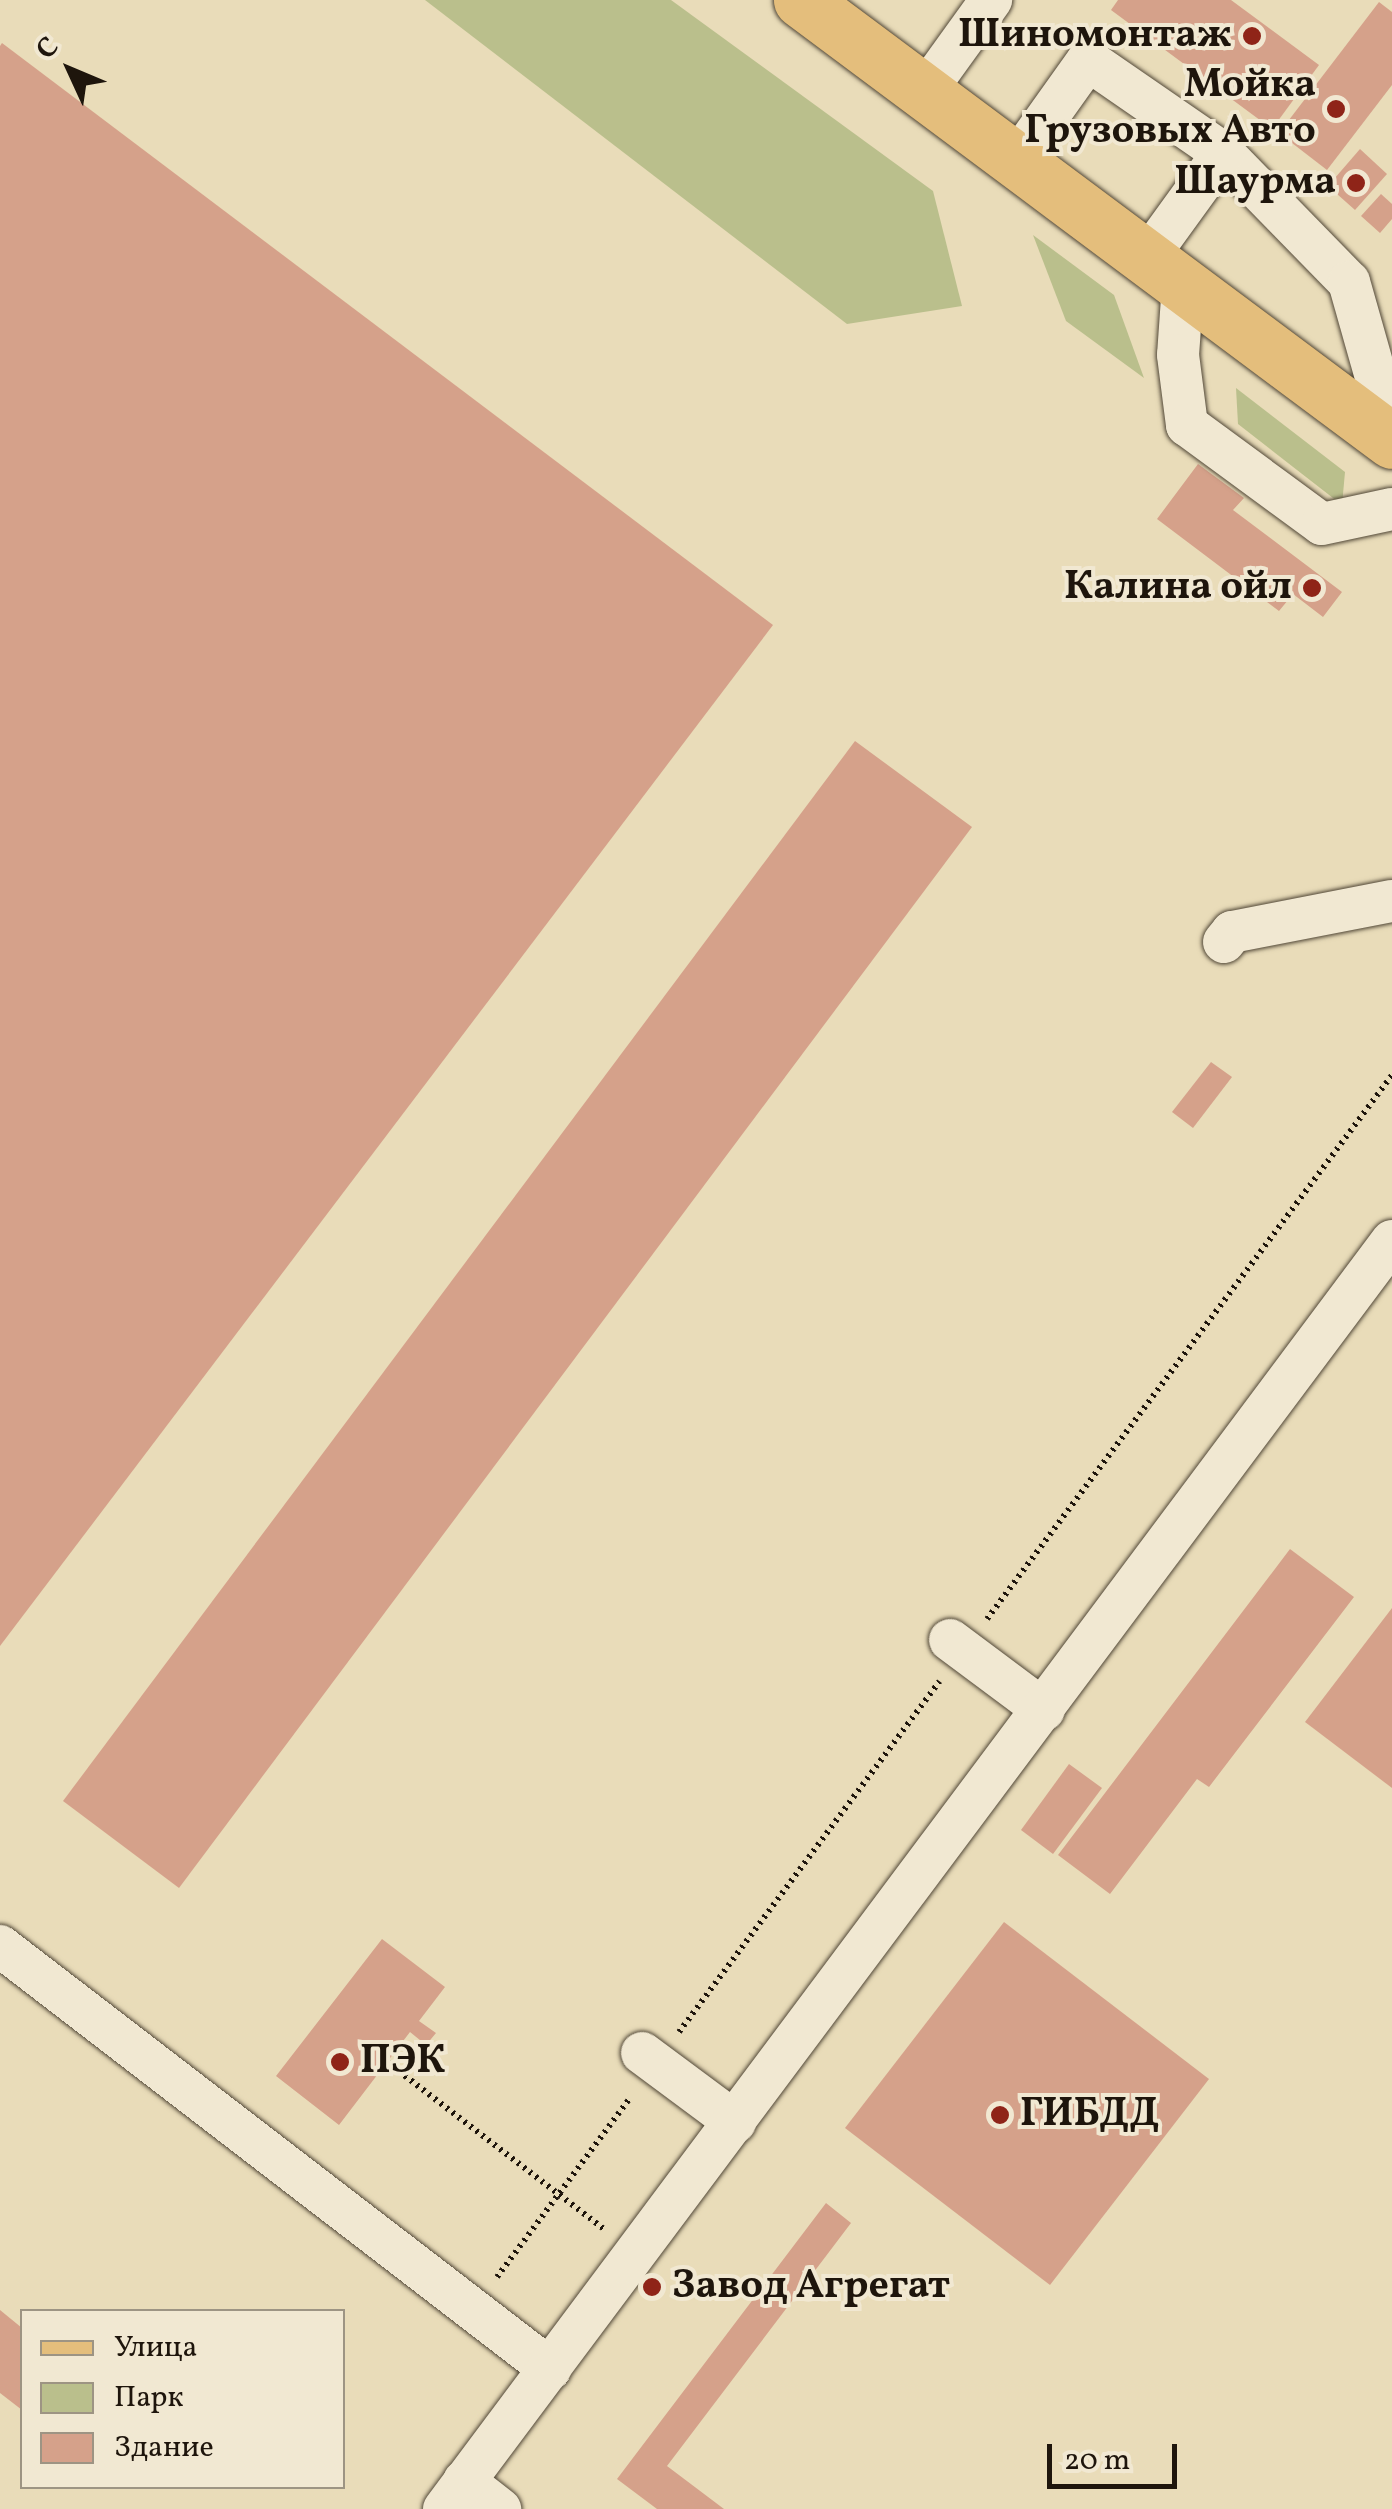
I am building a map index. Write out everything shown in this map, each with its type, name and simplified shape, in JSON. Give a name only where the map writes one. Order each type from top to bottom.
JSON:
[{"type":"main road","points":[[800,0],[1392,438]]},
{"type":"street","points":[[924,93],[985,2]]},
{"type":"street","points":[[1016,160],[1088,60],[1223,153],[1349,282],[1392,438]]},
{"type":"street","points":[[1223,153],[1165,271],[1187,424],[1322,524],[1392,509]]},
{"type":"street","points":[[1224,942],[1232,932],[1392,900]]},
{"type":"street","points":[[500,2509],[454,2495],[1392,1241]]},
{"type":"street","points":[[957,1645],[1044,1710]]},
{"type":"street","points":[[0,1946],[550,2369]]},
{"type":"street","points":[[649,2058],[736,2122]]},
{"type":"path","points":[[472,2310],[558,2194],[649,2058],[957,1645],[1392,1074]]},
{"type":"path","points":[[388,2062],[637,2254]]},
{"type":"green space","points":[[425,0],[671,0],[933,191],[962,306],[847,324]]},
{"type":"green space","points":[[1033,235],[1114,295],[1144,378],[1066,321]]},
{"type":"green space","points":[[1236,388],[1345,472],[1342,505],[1238,424]]},
{"type":"building","points":[[1118,0],[1231,0],[1319,65],[1272,129],[1111,10]]},
{"type":"building","name":"Мойка Грузовых Авто","points":[[1379,2],[1392,12],[1392,85],[1327,170],[1279,133]]},
{"type":"building","points":[[2,43],[773,625],[0,1646],[0,46]]},
{"type":"building","points":[[1360,149],[1387,174],[1355,210],[1328,186]]},
{"type":"building","points":[[1381,194],[1392,204],[1392,219],[1380,233],[1361,216]]},
{"type":"building","points":[[1198,464],[1244,498],[1233,510],[1342,592],[1323,617],[1293,594],[1279,611],[1157,519]]},
{"type":"building","points":[[855,741],[972,827],[179,1888],[63,1801]]},
{"type":"building","points":[[1211,1062],[1232,1077],[1193,1128],[1172,1112]]},
{"type":"building","points":[[1290,1549],[1354,1597],[1209,1787],[1197,1779],[1110,1894],[1058,1855]]},
{"type":"building","points":[[1392,1608],[1392,1788],[1305,1722]]},
{"type":"building","points":[[1069,1764],[1102,1788],[1053,1854],[1021,1830]]},
{"type":"building","points":[[1004,1922],[1209,2079],[1050,2285],[845,2128]]},
{"type":"building","points":[[382,1939],[445,1987],[419,2021],[436,2033],[426,2045],[410,2032],[339,2125],[276,2076]]},
{"type":"building","points":[[826,2203],[851,2223],[667,2466],[724,2509],[657,2509],[617,2479]]},
{"type":"building","points":[[0,2310],[20,2326],[20,2408],[0,2393]]},
{"type":"place","name":"Шиномонтаж","points":[[1252,36]]},
{"type":"place","name":"Мойка Грузовых Авто","points":[[1336,109]]},
{"type":"place","name":"Шаурма","points":[[1356,183]]},
{"type":"place","name":"Калина ойл","points":[[1312,588]]},
{"type":"place","name":"ПЭК","points":[[340,2062]]},
{"type":"place","name":"ГИБДД","points":[[1000,2115]]},
{"type":"place","name":"Завод Агрегат","points":[[652,2287]]}]
